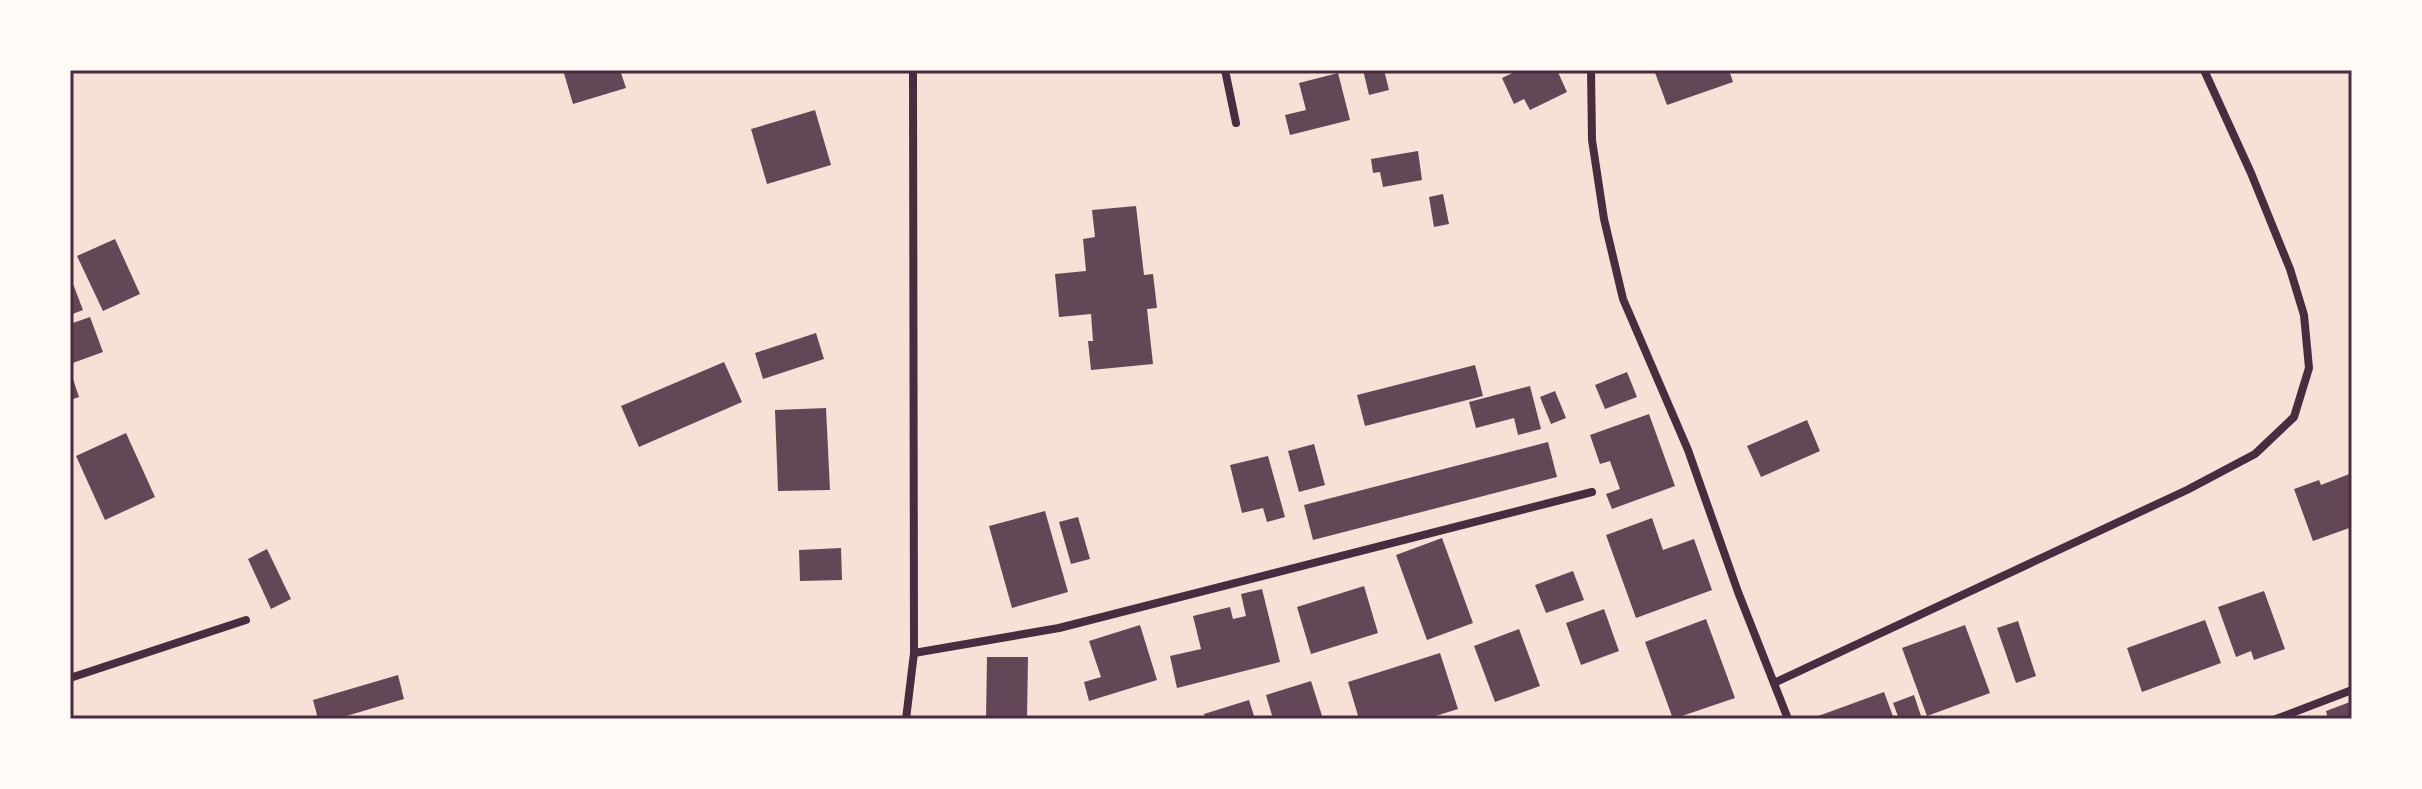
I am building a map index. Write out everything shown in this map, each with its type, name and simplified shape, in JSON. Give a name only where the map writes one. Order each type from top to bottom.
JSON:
[{"type":"street","points":[[906,719],[914,653],[913,70]]},
{"type":"street","points":[[1225,70],[1236,123]]},
{"type":"street","points":[[1591,70],[1592,140],[1604,219],[1623,299],[1688,450],[1738,592],[1788,719]]},
{"type":"street","points":[[1774,683],[2187,490],[2255,454],[2294,417],[2309,368],[2304,315],[2268,214],[2204,70]]},
{"type":"street","points":[[914,653],[1059,628],[1592,492]]},
{"type":"street","points":[[70,678],[246,620]]},
{"type":"street","points":[[2276,719],[2352,690]]},
{"type":"building","points":[[563,70],[620,70],[626,88],[573,104]]},
{"type":"building","points":[[1363,70],[1384,70],[1389,90],[1369,95]]},
{"type":"building","points":[[1519,70],[1557,70],[1567,92],[1530,110],[1524,99],[1514,104],[1502,78]]},
{"type":"building","points":[[1654,70],[1729,70],[1733,82],[1667,105]]},
{"type":"building","points":[[1338,73],[1350,120],[1290,135],[1285,115],[1306,110],[1299,83]]},
{"type":"building","points":[[815,110],[831,165],[767,184],[751,129]]},
{"type":"building","points":[[1418,151],[1422,180],[1383,187],[1380,172],[1373,173],[1371,159]]},
{"type":"building","points":[[1443,194],[1449,224],[1434,227],[1429,197]]},
{"type":"building","points":[[1136,206],[1144,275],[1153,274],[1157,308],[1147,309],[1153,364],[1091,370],[1088,341],[1093,341],[1091,314],[1059,317],[1055,274],[1086,271],[1083,239],[1095,237],[1092,210]]},
{"type":"building","points":[[115,239],[140,294],[103,311],[77,256]]},
{"type":"building","points":[[70,276],[83,310],[70,315]]},
{"type":"building","points":[[90,317],[103,352],[70,364],[70,324]]},
{"type":"building","points":[[816,333],[824,359],[763,379],[755,353]]},
{"type":"building","points":[[724,362],[742,402],[639,447],[621,406]]},
{"type":"building","points":[[1475,365],[1483,396],[1365,426],[1357,395]]},
{"type":"building","points":[[1627,372],[1637,397],[1605,409],[1595,385]]},
{"type":"building","points":[[73,379],[79,397],[70,400],[70,380]]},
{"type":"building","points":[[1530,386],[1541,429],[1518,435],[1514,418],[1476,428],[1469,402]]},
{"type":"building","points":[[1555,391],[1566,418],[1551,424],[1540,397]]},
{"type":"building","points":[[826,408],[830,490],[778,491],[775,410]]},
{"type":"building","points":[[1649,414],[1675,486],[1612,509],[1606,494],[1620,489],[1610,461],[1600,464],[1590,435]]},
{"type":"building","points":[[1807,420],[1820,451],[1761,477],[1747,446]]},
{"type":"building","points":[[126,433],[155,497],[105,520],[76,456]]},
{"type":"building","points":[[1548,442],[1557,477],[1313,540],[1304,505]]},
{"type":"building","points":[[1314,444],[1325,485],[1299,492],[1288,451]]},
{"type":"building","points":[[1268,456],[1285,517],[1267,522],[1263,508],[1242,513],[1230,465]]},
{"type":"building","points":[[2352,473],[2352,527],[2313,541],[2294,489],[2319,480],[2321,485]]},
{"type":"building","points":[[1045,511],[1068,592],[1012,608],[989,526]]},
{"type":"building","points":[[1078,517],[1090,559],[1071,564],[1059,522]]},
{"type":"building","points":[[1652,518],[1663,550],[1694,539],[1712,590],[1636,618],[1606,535]]},
{"type":"building","points":[[1442,538],[1473,623],[1427,640],[1396,555]]},
{"type":"building","points":[[841,548],[842,580],[800,581],[799,550]]},
{"type":"building","points":[[267,549],[291,599],[271,609],[248,559]]},
{"type":"building","points":[[1573,571],[1584,600],[1546,613],[1535,585]]},
{"type":"building","points":[[1364,586],[1378,633],[1311,654],[1297,607]]},
{"type":"building","points":[[1262,589],[1280,662],[1177,688],[1170,656],[1201,649],[1193,616],[1230,607],[1233,619],[1246,616],[1241,594]]},
{"type":"building","points":[[2264,591],[2285,649],[2254,660],[2251,651],[2236,657],[2218,607]]},
{"type":"building","points":[[1604,609],[1619,651],[1581,665],[1566,623]]},
{"type":"building","points":[[1706,619],[1735,698],[1673,719],[1645,642]]},
{"type":"building","points":[[2205,620],[2221,663],[2142,692],[2127,648]]},
{"type":"building","points":[[2018,621],[2036,676],[2016,683],[1997,628]]},
{"type":"building","points":[[1140,625],[1157,680],[1089,701],[1084,682],[1101,677],[1089,641]]},
{"type":"building","points":[[1965,625],[1990,693],[1927,716],[1902,648]]},
{"type":"building","points":[[1519,629],[1540,686],[1495,702],[1474,646]]},
{"type":"building","points":[[1440,653],[1458,709],[1426,719],[1359,719],[1348,682]]},
{"type":"building","points":[[987,657],[1028,657],[1027,719],[986,719]]},
{"type":"building","points":[[398,675],[404,699],[336,719],[318,719],[313,700]]},
{"type":"building","points":[[1311,681],[1323,719],[1273,719],[1266,695]]},
{"type":"building","points":[[1884,692],[1894,719],[1810,719]]},
{"type":"building","points":[[1914,695],[1922,719],[1899,719],[1893,703]]},
{"type":"building","points":[[1249,700],[1255,719],[1205,719],[1204,714]]},
{"type":"building","points":[[2350,702],[2352,719],[2328,719],[2326,711]]}]
